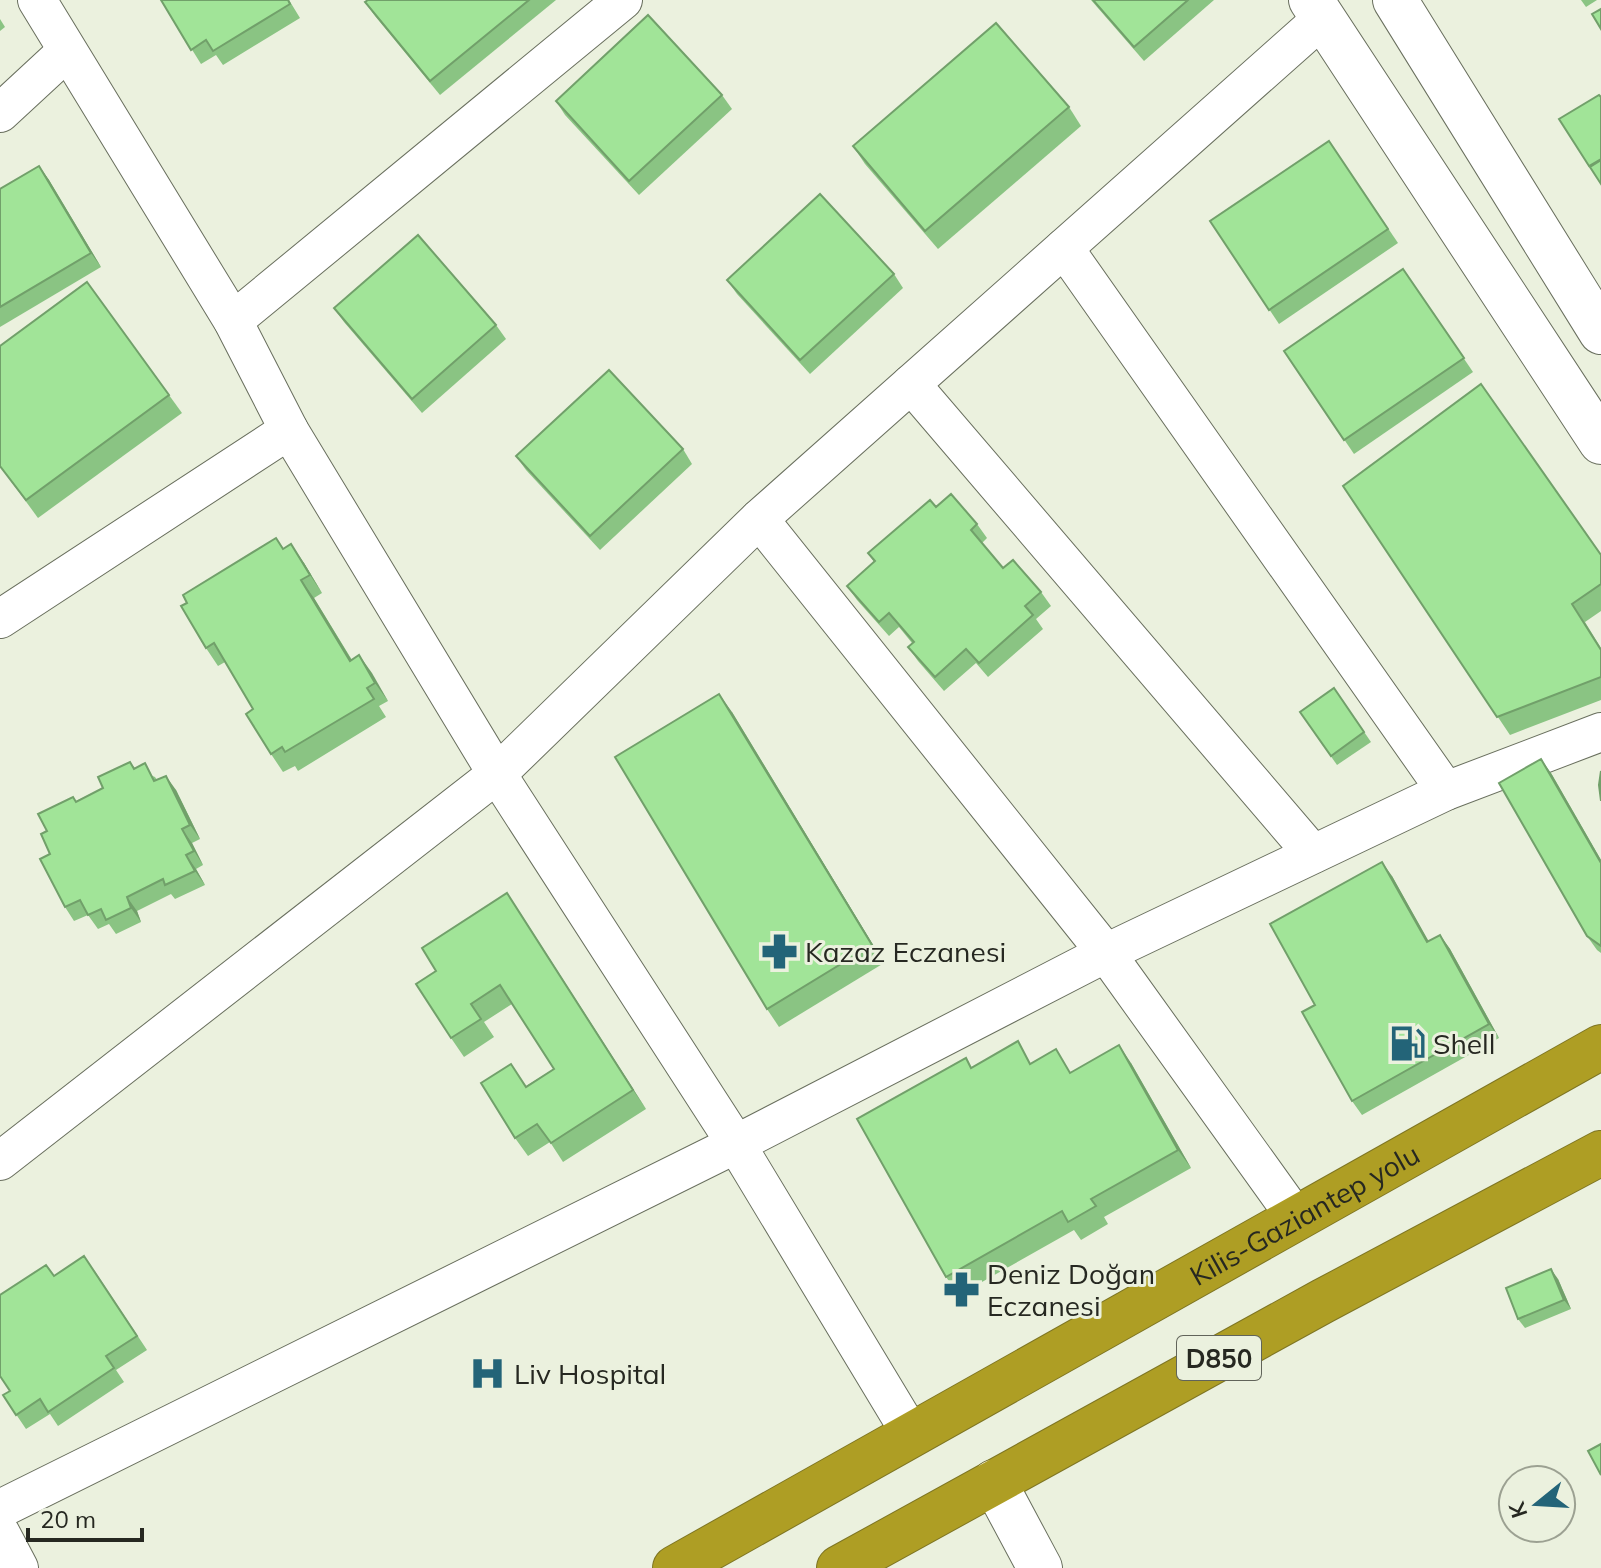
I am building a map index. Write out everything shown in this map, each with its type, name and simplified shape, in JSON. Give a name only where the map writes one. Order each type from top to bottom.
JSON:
[{"type":"highway","name":"Kilis-Gaziantep yolu","points":[[675,1568],[1601,1047]]},
{"type":"highway","name":"D850","points":[[839,1568],[1601,1153]]},
{"type":"main road","points":[[1395,0],[1601,332]]},
{"type":"main road","points":[[1326,6],[1601,442]]},
{"type":"main road","points":[[994,1482],[1040,1568]]},
{"type":"street","points":[[37,0],[233,321],[289,430],[497,774],[736,1144],[911,1434]]},
{"type":"street","points":[[233,321],[623,0]]},
{"type":"street","points":[[0,1161],[497,774],[759,519],[1064,248],[1326,6]]},
{"type":"street","points":[[0,113],[66,52]]},
{"type":"street","points":[[1064,248],[1446,791]]},
{"type":"street","points":[[911,384],[1313,854]]},
{"type":"street","points":[[0,619],[289,430]]},
{"type":"street","points":[[759,519],[1106,953],[1297,1219]]},
{"type":"street","points":[[0,1509],[736,1144],[1106,953],[1446,791],[1601,732]]},
{"type":"street","points":[[0,1532],[19,1568]]},
{"type":"building","points":[[161,0],[288,0],[290,4],[213,51],[206,40],[191,50]]},
{"type":"building","points":[[529,0],[430,81],[365,2]]},
{"type":"building","points":[[1093,0],[1188,0],[1134,47]]},
{"type":"building","points":[[1601,9],[1601,29],[1592,14]]},
{"type":"building","points":[[648,15],[722,95],[629,181],[556,101]]},
{"type":"building","points":[[996,23],[1069,107],[925,231],[853,146]]},
{"type":"building","points":[[1599,95],[1601,159],[1589,166],[1559,119]]},
{"type":"building","points":[[1329,141],[1388,229],[1269,310],[1210,221]]},
{"type":"building","points":[[1601,160],[1601,184],[1590,167]]},
{"type":"building","points":[[39,166],[91,253],[0,307],[0,189]]},
{"type":"building","points":[[820,194],[894,274],[800,360],[727,280]]},
{"type":"building","points":[[418,235],[496,325],[412,399],[334,308]]},
{"type":"building","points":[[1403,269],[1464,358],[1344,440],[1284,351]]},
{"type":"building","points":[[87,282],[169,395],[26,500],[0,466],[0,346]]},
{"type":"building","points":[[609,370],[683,449],[590,536],[516,456]]},
{"type":"building","points":[[1481,384],[1601,555],[1601,584],[1572,604],[1601,650],[1601,677],[1497,717],[1343,486]]},
{"type":"building","points":[[951,494],[977,524],[971,530],[1003,568],[1013,560],[1041,592],[1025,606],[1033,615],[979,663],[966,649],[935,677],[908,647],[914,642],[889,613],[879,622],[847,586],[875,561],[868,553],[930,500],[936,507]]},
{"type":"building","points":[[276,538],[283,549],[291,544],[310,575],[301,580],[350,661],[359,655],[375,683],[367,688],[374,699],[285,752],[282,747],[271,754],[246,714],[253,709],[214,643],[206,648],[181,606],[187,603],[183,595]]},
{"type":"building","points":[[1334,688],[1364,732],[1331,756],[1300,712]]},
{"type":"building","points":[[719,694],[872,945],[767,1009],[615,757]]},
{"type":"building","points":[[1541,759],[1601,863],[1601,946],[1587,936],[1499,783]]},
{"type":"building","points":[[130,762],[134,769],[145,763],[154,781],[166,776],[190,825],[182,829],[194,851],[186,855],[195,871],[165,885],[163,879],[127,897],[131,908],[106,920],[101,909],[88,915],[80,900],[65,907],[40,859],[50,854],[41,834],[47,831],[38,814],[73,797],[76,802],[103,788],[98,777]]},
{"type":"building","points":[[1382,862],[1427,942],[1440,935],[1489,1024],[1352,1101],[1302,1012],[1315,1005],[1270,924]]},
{"type":"building","points":[[507,893],[633,1090],[551,1143],[537,1124],[515,1138],[481,1083],[511,1064],[526,1087],[554,1069],[500,985],[471,1004],[481,1019],[451,1038],[416,984],[436,971],[422,948]]},
{"type":"building","points":[[1018,1041],[1030,1064],[1056,1049],[1070,1073],[1119,1045],[1178,1150],[1091,1199],[1096,1206],[1068,1222],[1062,1211],[946,1277],[857,1119],[966,1058],[971,1068]]},
{"type":"building","points":[[84,1256],[137,1336],[106,1356],[114,1368],[48,1412],[40,1399],[16,1415],[3,1395],[10,1391],[0,1376],[0,1295],[46,1265],[54,1276]]},
{"type":"building","points":[[1551,1269],[1564,1300],[1518,1319],[1506,1288]]},
{"type":"building","points":[[1601,1444],[1601,1475],[1588,1451]]},
{"type":"place","name":"Kazaz Eczanesi","points":[[779,951]]},
{"type":"place","name":"Shell","points":[[1407,1043]]},
{"type":"place","name":"Deniz Doğan Eczanesi","points":[[961,1289]]},
{"type":"place","name":"Liv Hospital","points":[[488,1373]]}]
